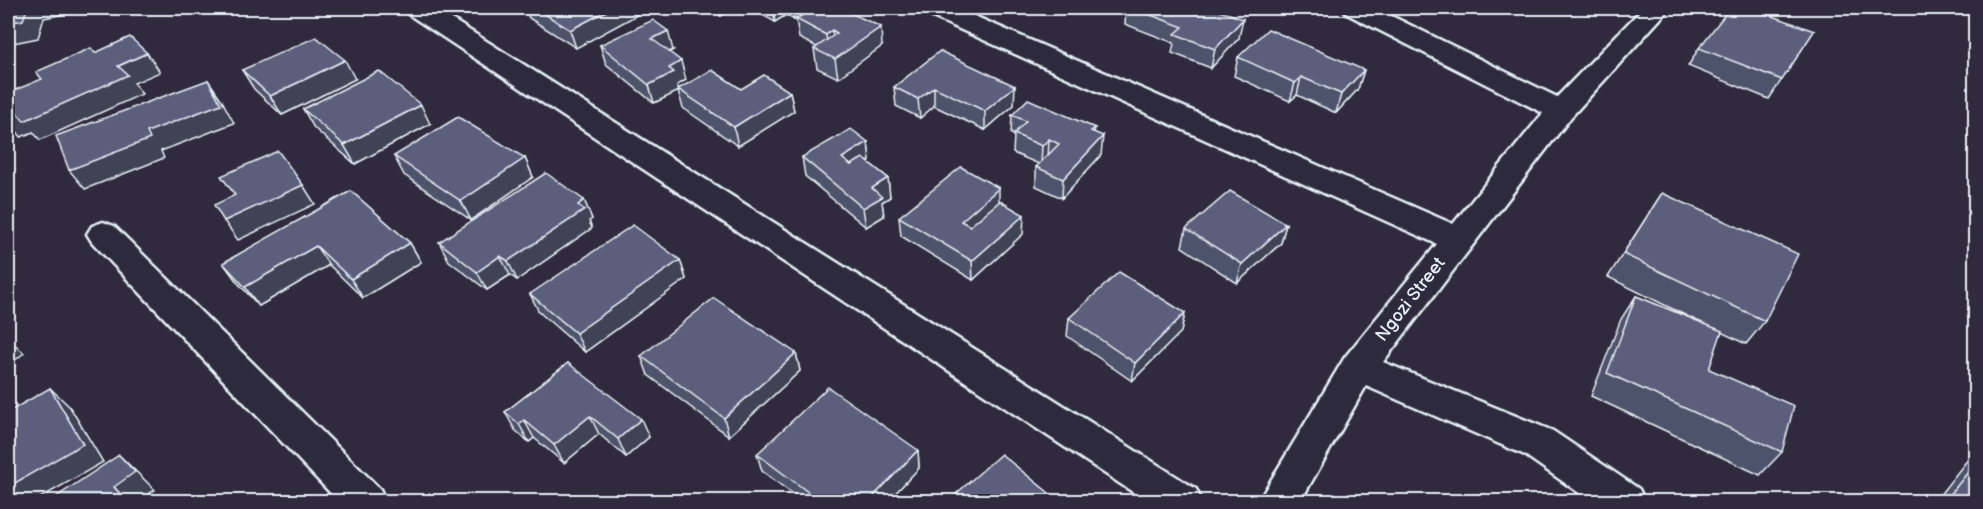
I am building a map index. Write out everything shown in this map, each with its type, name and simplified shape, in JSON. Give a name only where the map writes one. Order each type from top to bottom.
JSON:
[{"type":"street","points":[[417,8],[1182,501]]},
{"type":"street","points":[[935,8],[1457,239]]},
{"type":"street","points":[[1356,8],[1561,110]]},
{"type":"street","name":"Ngozi Street","points":[[1278,501],[1358,367],[1561,110],[1657,8]]},
{"type":"street","points":[[103,234],[366,501]]},
{"type":"street","points":[[1358,367],[1539,443],[1625,501]]},
{"type":"building","points":[[8,8],[27,8],[23,20],[8,23]]},
{"type":"building","points":[[535,8],[612,8],[570,30]]},
{"type":"building","points":[[814,8],[840,8],[881,27],[835,59],[814,49],[837,33],[832,30],[826,35],[796,19]]},
{"type":"building","points":[[1132,8],[1213,8],[1243,19],[1215,49],[1175,34],[1183,27]]},
{"type":"building","points":[[1730,8],[1751,8],[1814,31],[1782,80],[1699,48]]},
{"type":"building","points":[[653,20],[668,31],[652,39],[681,61],[669,68],[674,72],[649,85],[600,45]]},
{"type":"building","points":[[1268,29],[1364,70],[1341,94],[1301,77],[1295,83],[1238,57]]},
{"type":"building","points":[[130,37],[147,53],[118,66],[128,75],[24,121],[17,113],[8,117],[8,93],[42,79],[36,72],[91,48],[95,53]]},
{"type":"building","points":[[316,37],[345,60],[270,96],[242,70]]},
{"type":"building","points":[[940,51],[1015,86],[985,111],[934,87],[918,99],[894,87]]},
{"type":"building","points":[[712,70],[741,89],[764,75],[790,92],[734,127],[678,89]]},
{"type":"building","points":[[379,71],[421,105],[344,145],[303,109]]},
{"type":"building","points":[[208,80],[221,104],[147,132],[150,139],[69,170],[56,136]]},
{"type":"building","points":[[1028,99],[1095,128],[1091,131],[1103,136],[1063,179],[1036,167],[1059,144],[1049,139],[1042,146],[1014,134],[1026,121],[1012,115]]},
{"type":"building","points":[[458,117],[525,158],[461,201],[394,156]]},
{"type":"building","points":[[851,129],[868,142],[842,158],[851,165],[863,158],[888,178],[872,188],[882,197],[863,208],[802,157]]},
{"type":"building","points":[[278,151],[303,185],[224,221],[214,205],[235,195],[221,176]]},
{"type":"building","points":[[961,167],[999,188],[961,221],[970,226],[1000,201],[1024,215],[972,261],[899,217]]},
{"type":"building","points":[[546,173],[584,200],[578,205],[585,210],[508,261],[500,256],[477,272],[439,242]]},
{"type":"building","points":[[351,191],[410,243],[351,279],[316,246],[245,287],[223,263]]},
{"type":"building","points":[[1230,191],[1286,224],[1242,264],[1186,229]]},
{"type":"building","points":[[1662,193],[1798,254],[1765,321],[1623,254]]},
{"type":"building","points":[[633,225],[680,260],[576,333],[530,294]]},
{"type":"building","points":[[1119,272],[1185,313],[1135,363],[1069,318]]},
{"type":"building","points":[[1636,296],[1722,331],[1709,369],[1794,406],[1782,452],[1607,373]]},
{"type":"building","points":[[714,298],[796,353],[724,418],[641,356]]},
{"type":"building","points":[[568,363],[641,419],[618,439],[590,416],[554,445],[524,420],[519,424],[505,412]]},
{"type":"building","points":[[828,387],[918,450],[869,501],[820,501],[757,454]]},
{"type":"building","points":[[50,388],[83,444],[8,487],[8,412]]},
{"type":"building","points":[[1001,454],[1059,501],[948,501]]},
{"type":"building","points":[[119,455],[135,472],[114,487],[127,501],[50,501]]},
{"type":"building","points":[[1976,462],[1976,501],[1945,501]]}]
